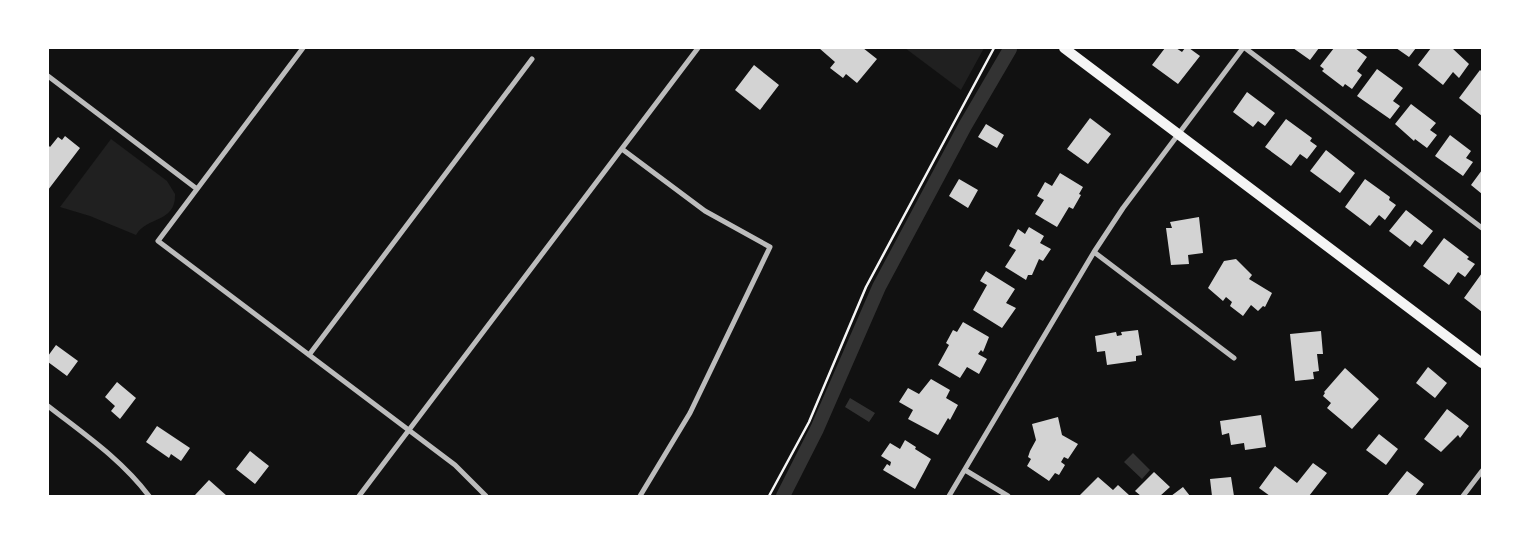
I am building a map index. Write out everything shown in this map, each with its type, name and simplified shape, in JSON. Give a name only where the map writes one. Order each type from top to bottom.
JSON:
[{"type":"main road","points":[[1064,48],[1482,363]]},
{"type":"street","points":[[303,48],[158,240],[455,465],[486,496]]},
{"type":"street","points":[[359,496],[698,48]]},
{"type":"street","points":[[949,496],[1094,252],[1123,208],[1244,48],[1482,228]]},
{"type":"street","points":[[309,355],[532,59]]},
{"type":"street","points":[[48,76],[196,189]]},
{"type":"street","points":[[622,149],[705,212],[770,247],[690,413],[640,496]]},
{"type":"street","points":[[1094,252],[1234,358]]},
{"type":"street","points":[[48,406],[103,448],[140,484],[149,496]]},
{"type":"street","points":[[964,470],[1008,496]]},
{"type":"street","points":[[1463,496],[1482,471]]},
{"type":"path","points":[[769,496],[809,422],[866,287],[994,48]]},
{"type":"shaded area","points":[[905,48],[984,48],[961,90]]},
{"type":"shaded area","points":[[111,139],[167,181],[175,194],[171,210],[166,215],[141,229],[136,235],[90,216],[60,207]]},
{"type":"shaded area","points":[[850,398],[875,413],[869,422],[845,407]]},
{"type":"shaded area","points":[[1133,453],[1150,470],[1142,479],[1124,462]]},
{"type":"building","points":[[819,48],[863,48],[877,59],[857,83],[846,74],[843,78],[830,68],[835,62]]},
{"type":"building","points":[[1165,48],[1176,48],[1182,52],[1185,48],[1189,48],[1200,56],[1178,84],[1152,65]]},
{"type":"building","points":[[1293,48],[1319,48],[1310,60]]},
{"type":"building","points":[[1334,48],[1355,48],[1367,57],[1357,71],[1362,75],[1352,89],[1345,84],[1343,87],[1322,71],[1324,69],[1320,66]]},
{"type":"building","points":[[1396,48],[1416,48],[1409,57]]},
{"type":"building","points":[[1431,48],[1452,48],[1469,64],[1459,78],[1453,72],[1443,85],[1418,65]]},
{"type":"building","points":[[754,65],[779,85],[760,110],[735,90]]},
{"type":"building","points":[[1377,69],[1403,88],[1393,101],[1400,106],[1390,119],[1357,96]]},
{"type":"building","points":[[1480,70],[1482,72],[1482,116],[1459,98]]},
{"type":"building","points":[[1247,92],[1275,113],[1265,126],[1258,121],[1253,127],[1233,112]]},
{"type":"building","points":[[1411,104],[1436,123],[1430,130],[1437,135],[1427,148],[1415,139],[1414,141],[1395,124]]},
{"type":"building","points":[[1090,118],[1111,134],[1088,164],[1067,149]]},
{"type":"building","points":[[1286,119],[1312,138],[1310,141],[1317,146],[1307,159],[1300,154],[1291,166],[1265,147]]},
{"type":"building","points":[[986,124],[1004,135],[997,148],[978,137]]},
{"type":"building","points":[[1450,135],[1471,151],[1466,158],[1473,162],[1463,176],[1435,156]]},
{"type":"building","points":[[65,136],[80,148],[48,190],[48,145],[50,147],[58,137],[62,140]]},
{"type":"building","points":[[1326,150],[1355,173],[1340,193],[1310,171]]},
{"type":"building","points":[[1482,170],[1482,194],[1471,185]]},
{"type":"building","points":[[1060,173],[1083,187],[1073,209],[1069,207],[1057,227],[1035,214],[1044,200],[1037,196],[1045,182],[1052,186]]},
{"type":"building","points":[[959,179],[978,190],[968,208],[949,196]]},
{"type":"building","points":[[1365,179],[1390,197],[1389,200],[1396,205],[1385,220],[1379,215],[1370,226],[1345,207]]},
{"type":"building","points":[[1406,210],[1433,231],[1422,245],[1415,240],[1410,247],[1389,231]]},
{"type":"building","points":[[1199,217],[1203,253],[1188,255],[1189,264],[1171,265],[1166,228],[1172,228],[1170,222]]},
{"type":"building","points":[[1029,227],[1044,236],[1040,243],[1051,249],[1043,261],[1039,259],[1032,275],[1028,275],[1026,280],[1005,267],[1016,250],[1009,246],[1018,229],[1025,234]]},
{"type":"building","points":[[1444,238],[1469,257],[1467,259],[1475,264],[1465,277],[1458,272],[1449,285],[1423,266]]},
{"type":"building","points":[[1236,259],[1252,275],[1249,279],[1272,293],[1265,307],[1263,306],[1258,311],[1251,305],[1243,316],[1230,306],[1232,302],[1226,297],[1223,301],[1208,288],[1224,261]]},
{"type":"building","points":[[986,271],[1015,289],[1006,303],[1016,308],[1002,328],[973,310],[987,285],[980,281]]},
{"type":"building","points":[[1482,273],[1482,312],[1464,298]]},
{"type":"building","points":[[963,322],[989,337],[983,352],[981,350],[978,354],[987,359],[979,374],[967,367],[960,378],[938,365],[949,345],[946,343],[953,330],[957,332]]},
{"type":"building","points":[[1138,330],[1142,355],[1136,356],[1136,361],[1107,365],[1105,351],[1097,352],[1095,336],[1116,332],[1117,336],[1122,335],[1121,332]]},
{"type":"building","points":[[1321,331],[1323,354],[1317,354],[1319,371],[1313,372],[1314,379],[1295,381],[1290,334]]},
{"type":"building","points":[[56,345],[78,361],[67,376],[48,362],[48,356]]},
{"type":"building","points":[[1428,367],[1447,383],[1435,398],[1416,383]]},
{"type":"building","points":[[1345,368],[1379,399],[1352,429],[1327,408],[1331,403],[1323,396],[1324,392]]},
{"type":"building","points":[[931,379],[950,390],[946,398],[958,405],[950,420],[948,418],[938,435],[908,419],[913,410],[899,402],[908,388],[919,394]]},
{"type":"building","points":[[117,382],[136,398],[120,419],[111,411],[115,406],[105,397]]},
{"type":"building","points":[[1447,409],[1469,426],[1460,438],[1458,435],[1441,452],[1424,439]]},
{"type":"building","points":[[1261,415],[1266,447],[1245,450],[1244,443],[1231,445],[1229,433],[1222,435],[1220,421]]},
{"type":"building","points":[[1058,417],[1062,435],[1078,444],[1068,459],[1064,457],[1061,462],[1065,465],[1059,475],[1055,473],[1049,481],[1027,466],[1031,459],[1028,457],[1030,451],[1036,440],[1032,424]]},
{"type":"building","points":[[157,426],[190,448],[181,461],[171,454],[169,458],[146,442]]},
{"type":"building","points":[[1379,434],[1398,449],[1386,465],[1366,450]]},
{"type":"building","points":[[905,440],[931,459],[915,489],[883,470],[887,464],[890,466],[891,462],[881,456],[890,443],[900,449]]},
{"type":"building","points":[[250,451],[269,466],[255,484],[236,469]]},
{"type":"building","points":[[1313,463],[1327,473],[1309,496],[1270,496],[1259,488],[1275,466],[1297,483]]},
{"type":"building","points":[[1407,471],[1424,484],[1415,496],[1387,496]]},
{"type":"building","points":[[1154,472],[1170,487],[1160,496],[1141,496],[1135,491]]},
{"type":"building","points":[[1098,477],[1113,490],[1118,485],[1129,495],[1079,496]]},
{"type":"building","points":[[1231,477],[1234,496],[1212,496],[1210,479]]},
{"type":"building","points":[[209,480],[227,496],[195,495]]},
{"type":"building","points":[[1183,487],[1190,496],[1171,496]]},
{"type":"waterway","points":[[783,496],[817,429],[879,287],[965,126],[1010,49]]}]
